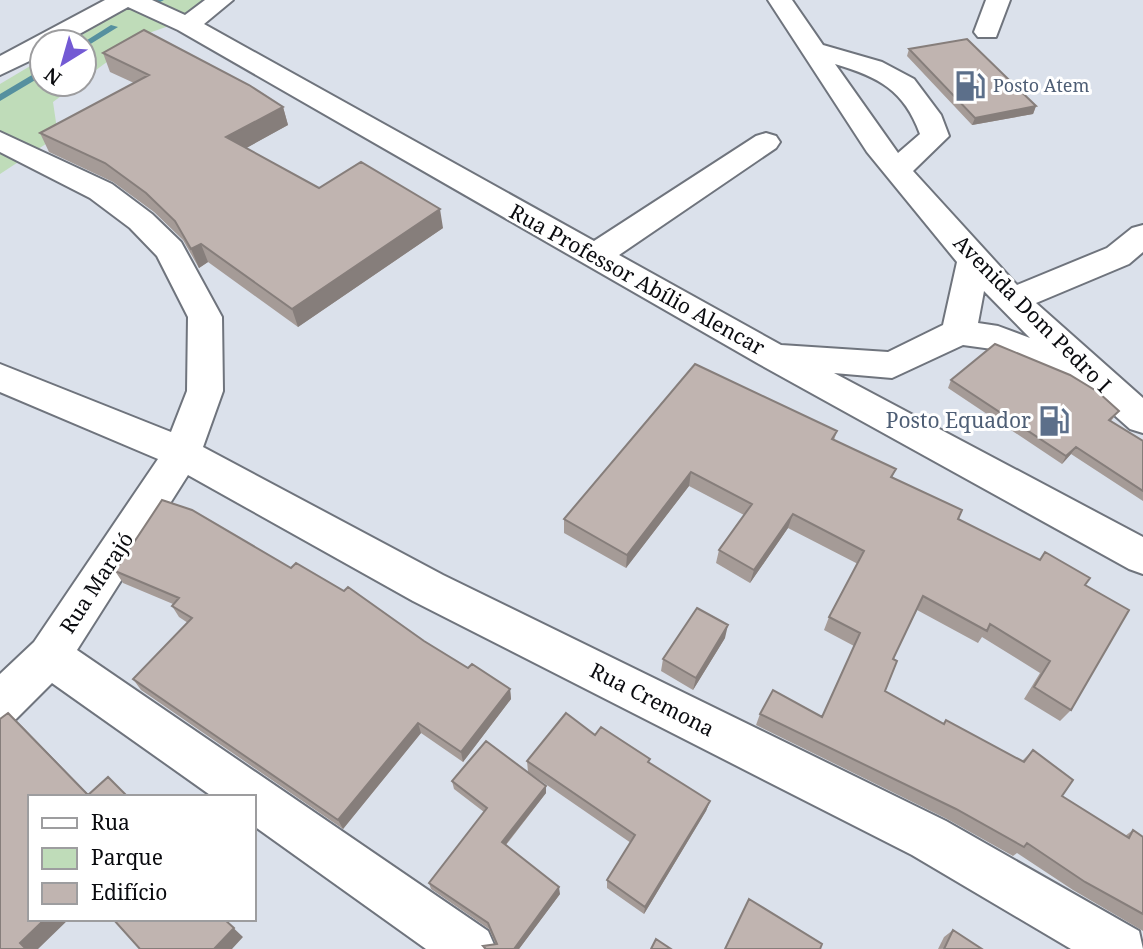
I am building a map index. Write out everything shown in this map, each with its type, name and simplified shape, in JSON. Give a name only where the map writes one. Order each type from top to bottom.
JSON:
[{"type":"street","points":[[72,28],[123,0]]},
{"type":"street","name":"Rua Professor Abílio Alencar","points":[[132,0],[187,25],[771,355],[1143,557]]},
{"type":"street","points":[[187,25],[221,0]]},
{"type":"street","name":"Avenida Dom Pedro I","points":[[780,0],[876,144],[973,262],[1099,383],[1143,419]]},
{"type":"street","points":[[987,32],[998,0]]},
{"type":"street","points":[[815,51],[888,71],[930,115],[935,136],[897,169]]},
{"type":"street","points":[[0,67],[28,52]]},
{"type":"street","name":"Rua Marajó","points":[[0,141],[101,191],[141,221],[170,250],[205,317],[205,391],[182,453],[49,656],[0,704]]},
{"type":"street","points":[[594,256],[766,142]]},
{"type":"street","points":[[1013,300],[1118,256],[1143,235]]},
{"type":"street","points":[[959,332],[973,262]]},
{"type":"street","points":[[771,355],[892,365],[959,332],[998,338],[1099,383]]},
{"type":"street","points":[[892,365],[901,427]]},
{"type":"street","name":"Rua Cremona","points":[[0,377],[182,453],[428,588],[929,838],[1121,949]]},
{"type":"street","points":[[49,656],[251,795]]},
{"type":"street","points":[[256,798],[470,949]]},
{"type":"green space","points":[[141,0],[216,0],[192,18],[143,35],[98,69],[98,28],[94,28]]},
{"type":"green space","points":[[28,67],[28,98],[58,98],[53,102],[58,136],[0,174],[0,84]]},
{"type":"building","points":[[144,30],[249,85],[283,107],[226,137],[319,188],[361,162],[440,209],[292,309],[201,244],[191,249],[175,221],[146,193],[105,163],[40,133],[149,75],[103,53]]},
{"type":"building","name":"Posto Atem","points":[[967,39],[1036,106],[975,118],[909,49]]},
{"type":"building","name":"Posto Equador","points":[[995,344],[1070,375],[1098,392],[1119,411],[1109,420],[1143,441],[1143,491],[1076,447],[1066,456],[951,380]]},
{"type":"building","points":[[695,364],[837,431],[832,439],[896,469],[891,477],[962,510],[958,519],[1040,560],[1045,552],[1090,578],[1085,585],[1129,610],[1071,710],[1034,687],[1050,661],[990,624],[987,631],[923,596],[893,659],[897,661],[885,691],[944,724],[946,720],[1024,762],[1033,750],[1073,780],[1062,796],[1129,838],[1133,830],[1143,837],[1143,914],[1085,882],[1027,843],[1024,847],[956,809],[760,714],[773,690],[822,717],[860,633],[829,617],[864,551],[793,514],[754,570],[719,550],[752,504],[691,472],[627,555],[564,519]]},
{"type":"building","points":[[162,500],[192,510],[291,568],[296,563],[344,591],[348,587],[424,641],[468,668],[472,664],[510,689],[461,752],[418,723],[338,820],[133,679],[192,618],[172,606],[179,598],[115,571]]},
{"type":"building","points":[[697,608],[728,625],[696,678],[663,659]]},
{"type":"building","points":[[8,713],[88,795],[28,795],[28,921],[43,921],[20,943],[26,949],[0,949],[0,719]]},
{"type":"building","points":[[566,713],[595,735],[601,727],[650,759],[648,762],[710,801],[645,907],[607,880],[635,835],[527,761]]},
{"type":"building","points":[[486,741],[546,786],[502,842],[559,887],[514,949],[486,949],[483,946],[497,944],[488,923],[429,883],[487,808],[452,781]]},
{"type":"building","points":[[108,777],[126,795],[88,795]]},
{"type":"building","points":[[749,899],[822,944],[820,949],[725,949]]},
{"type":"building","points":[[115,921],[226,921],[234,928],[214,949],[140,949]]},
{"type":"building","points":[[953,930],[982,949],[944,949]]},
{"type":"building","points":[[656,939],[671,949],[651,949]]},
{"type":"waterway","points":[[98,37],[114,27]]},
{"type":"waterway","points":[[0,98],[28,81]]},
{"type":"place","name":"Posto Atem","points":[[970,86]]},
{"type":"place","name":"Posto Equador","points":[[1054,421]]}]
